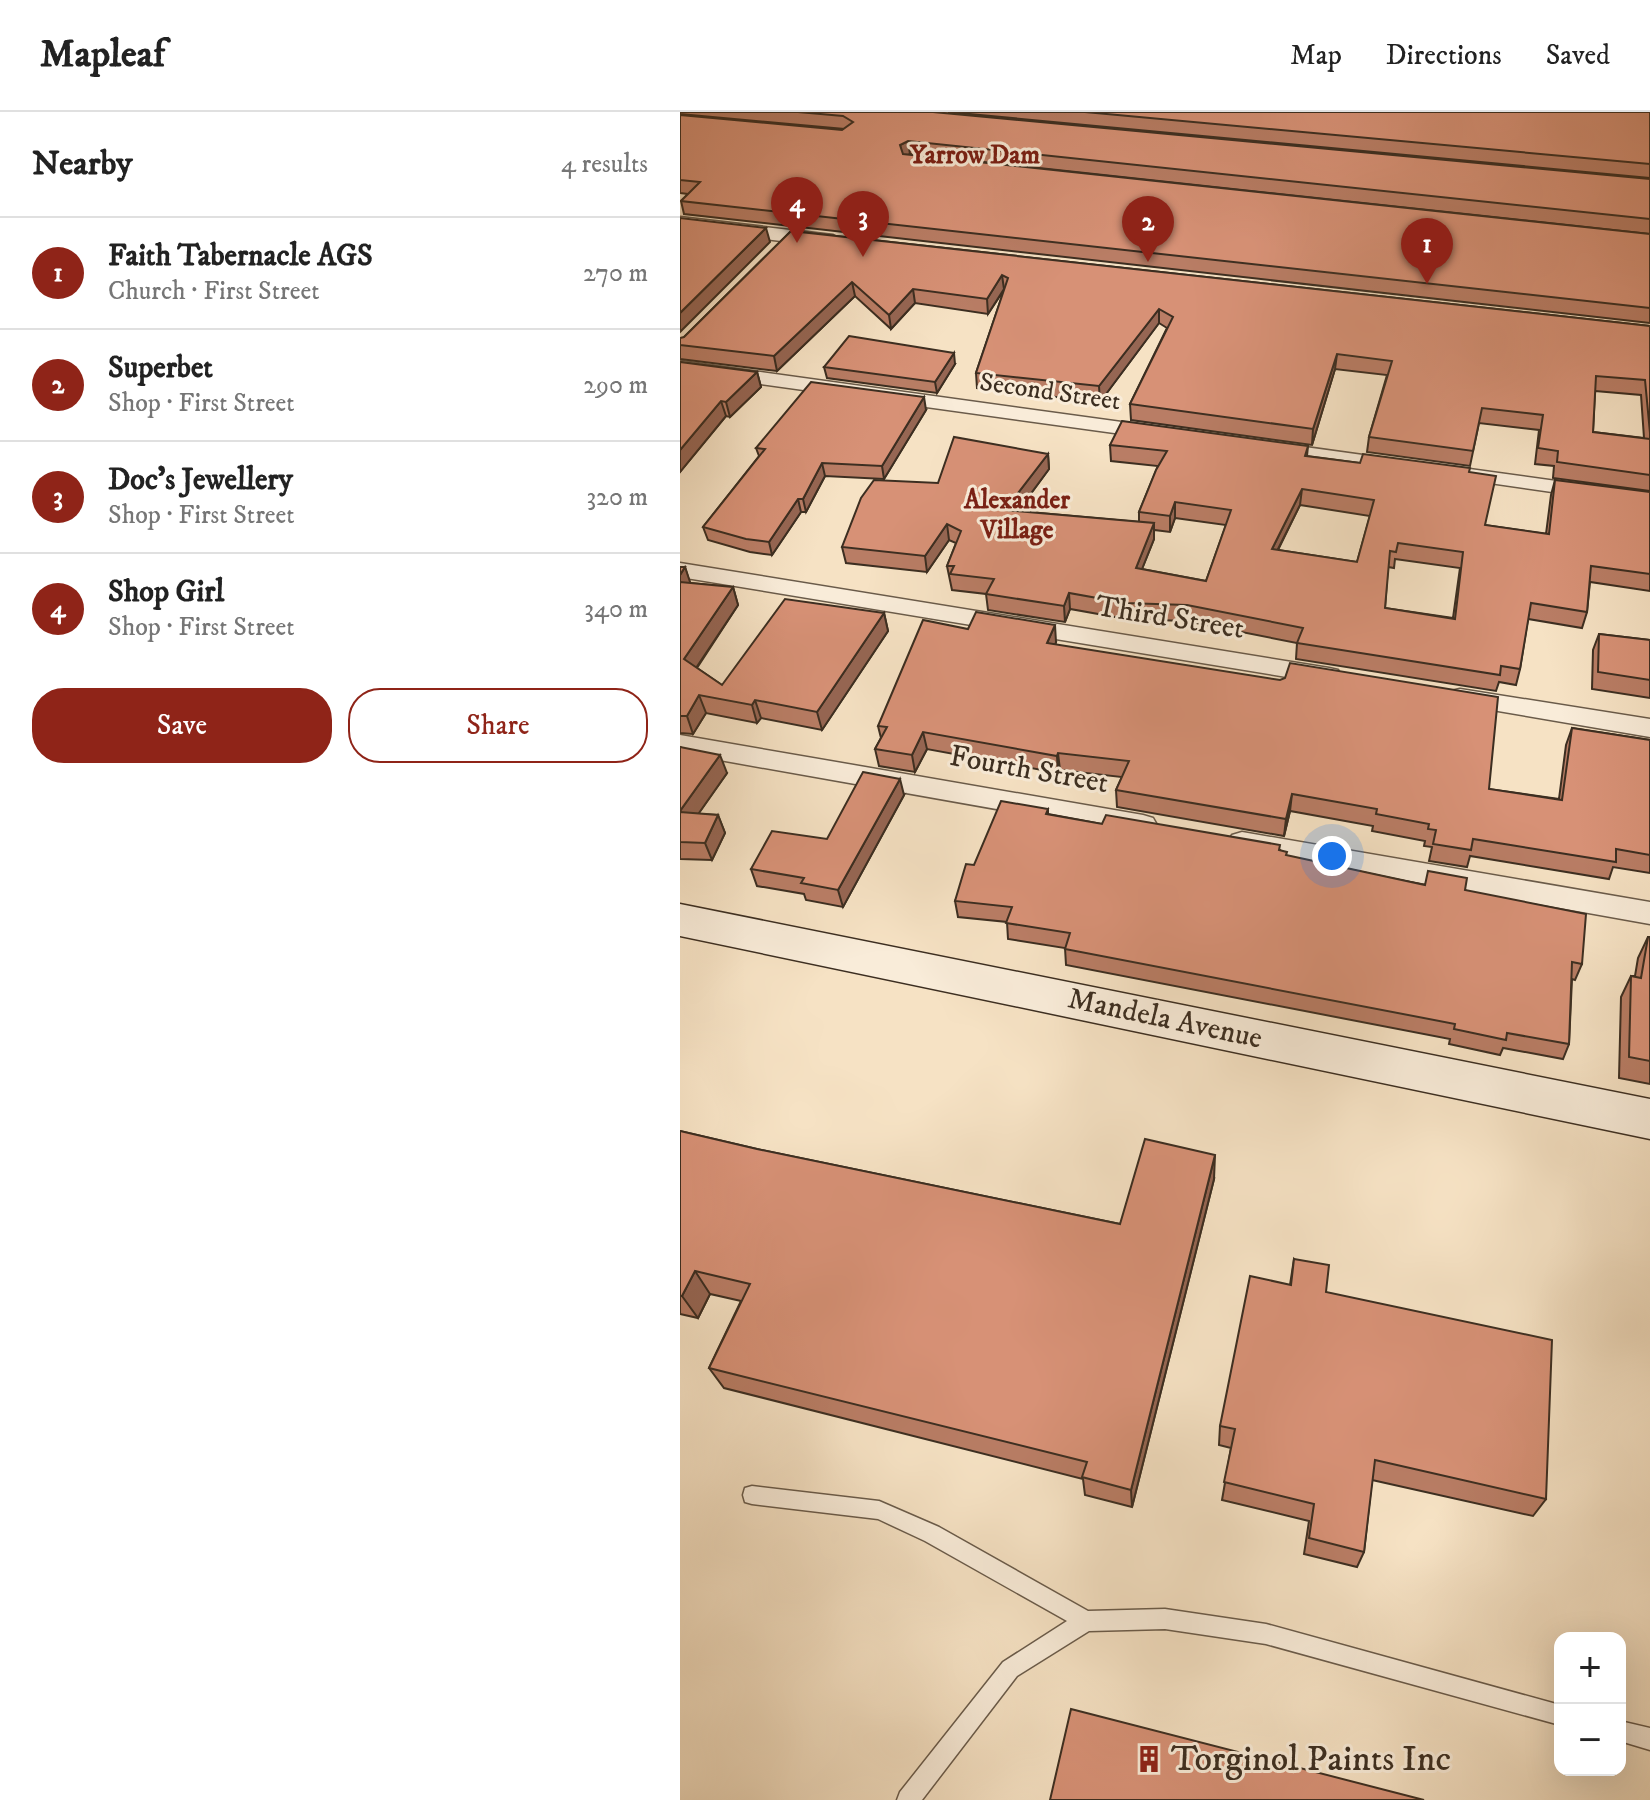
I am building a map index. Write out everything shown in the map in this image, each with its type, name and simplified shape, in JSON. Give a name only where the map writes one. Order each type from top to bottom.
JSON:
[{"type":"main road","name":"Mandela Avenue","points":[[680,920],[1650,1119]]},
{"type":"street","points":[[680,223],[852,243]]},
{"type":"street","points":[[767,258],[789,236]]},
{"type":"street","name":"Second Street","points":[[680,367],[1181,436]]},
{"type":"street","points":[[1243,444],[1650,500]]},
{"type":"street","name":"Third Street","points":[[680,570],[1353,680]]},
{"type":"street","points":[[1431,693],[1650,728]]},
{"type":"street","name":"Fourth Street","points":[[680,744],[1165,829]]},
{"type":"street","points":[[1212,837],[1650,913]]},
{"type":"lane","points":[[752,1495],[879,1510],[932,1534],[1086,1621]]},
{"type":"lane","points":[[908,1800],[1010,1669],[1086,1621],[1165,1619],[1266,1634],[1554,1713]]},
{"type":"lane","points":[[1626,1733],[1650,1739]]},
{"type":"building","points":[[798,112],[933,112],[1650,179],[1650,219],[908,141],[900,145],[903,154],[1650,234],[1650,308],[681,201],[700,182],[680,180],[680,115],[842,130],[853,122],[843,116]]},
{"type":"building","points":[[1085,112],[1650,112],[1650,164]]},
{"type":"building","points":[[680,218],[766,228],[680,313]]},
{"type":"building","points":[[791,231],[1650,326],[1650,433],[1645,380],[1596,376],[1593,432],[1650,439],[1650,475],[1557,462],[1558,451],[1538,448],[1543,415],[1482,408],[1473,451],[1369,437],[1392,361],[1337,354],[1313,429],[1130,404],[1173,317],[1159,309],[1099,386],[976,373],[1008,278],[1002,275],[987,299],[913,289],[889,315],[852,282],[774,356],[680,345],[680,338]]},
{"type":"building","points":[[849,336],[954,353],[935,382],[824,367]]},
{"type":"building","points":[[680,362],[757,372],[726,402],[721,401],[680,450]]},
{"type":"building","points":[[811,382],[924,397],[882,466],[822,463],[803,499],[798,499],[769,542],[703,527],[765,449],[756,448]]},
{"type":"building","points":[[1122,421],[1308,446],[1305,456],[1360,463],[1363,454],[1470,468],[1469,472],[1496,476],[1485,525],[1549,534],[1555,480],[1650,492],[1650,574],[1591,566],[1587,612],[1531,603],[1520,669],[1501,666],[1500,675],[1297,643],[1303,628],[1187,605],[1125,603],[1069,593],[1064,606],[986,594],[994,579],[950,574],[954,566],[947,566],[961,531],[947,524],[925,556],[842,547],[861,498],[874,480],[938,483],[954,437],[1048,454],[1005,510],[1154,523],[1136,568],[1206,581],[1231,510],[1175,502],[1170,516],[1139,512],[1167,451],[1110,445]],"holes":[[[1302,489],[1374,500],[1357,562],[1272,549]],[[1398,543],[1463,552],[1455,619],[1385,608],[1390,551],[1396,552]]]},
{"type":"building","points":[[680,582],[733,587],[684,659],[722,685],[785,599],[884,613],[817,712],[755,700],[752,705],[699,695],[687,716],[680,716]]},
{"type":"building","points":[[976,612],[1055,625],[1047,643],[1280,680],[1285,678],[1290,663],[1498,697],[1489,789],[1562,800],[1572,728],[1650,740],[1650,855],[1616,849],[1616,862],[1473,839],[1471,850],[1433,844],[1436,830],[1428,829],[1429,824],[1376,814],[1377,809],[1292,794],[1286,819],[1116,790],[1129,761],[1058,753],[1057,756],[923,732],[912,755],[875,749],[887,727],[878,726],[923,620],[968,629]]},
{"type":"building","points":[[1599,634],[1650,640],[1650,680],[1598,672]]},
{"type":"building","points":[[680,747],[720,755],[680,811]]},
{"type":"building","points":[[863,772],[900,779],[838,890],[801,883],[804,878],[751,869],[772,831],[827,839]]},
{"type":"building","points":[[1001,801],[1048,809],[1046,814],[1102,824],[1106,815],[1280,845],[1279,850],[1287,852],[1286,855],[1425,885],[1428,871],[1467,878],[1465,890],[1586,914],[1582,964],[1572,962],[1569,1044],[1507,1033],[1506,1040],[1454,1029],[1455,1024],[1065,949],[1070,933],[1006,923],[1012,907],[955,901],[966,864],[974,865]]},
{"type":"building","points":[[680,812],[718,815],[705,843],[680,842]]},
{"type":"building","points":[[1648,937],[1650,1061],[1629,1057],[1631,976],[1641,978]]},
{"type":"building","points":[[680,1131],[1120,1224],[1145,1139],[1215,1155],[1131,1490],[1082,1477],[1087,1462],[709,1368],[750,1284],[695,1271],[680,1296]]},
{"type":"building","points":[[1294,1259],[1329,1265],[1326,1292],[1552,1340],[1546,1499],[1375,1460],[1364,1552],[1309,1538],[1314,1504],[1224,1482],[1235,1429],[1220,1426],[1250,1276],[1291,1285]]},
{"type":"building","name":"Torginol Paints Inc","points":[[1071,1709],[1424,1800],[1050,1800]]},
{"type":"place","name":"Shop Girl","points":[[797,243]]},
{"type":"place","name":"Doc's Jewellery","points":[[863,257]]},
{"type":"place","name":"Superbet","points":[[1148,262]]},
{"type":"place","name":"Faith Tabernacle AGS","points":[[1427,284]]},
{"type":"place","name":"Torginol Paints Inc","points":[[1149,1759]]},
{"type":"district","name":"Yarrow Dam","points":[[975,155]]},
{"type":"district","name":"Alexander Village","points":[[1017,515]]}]
